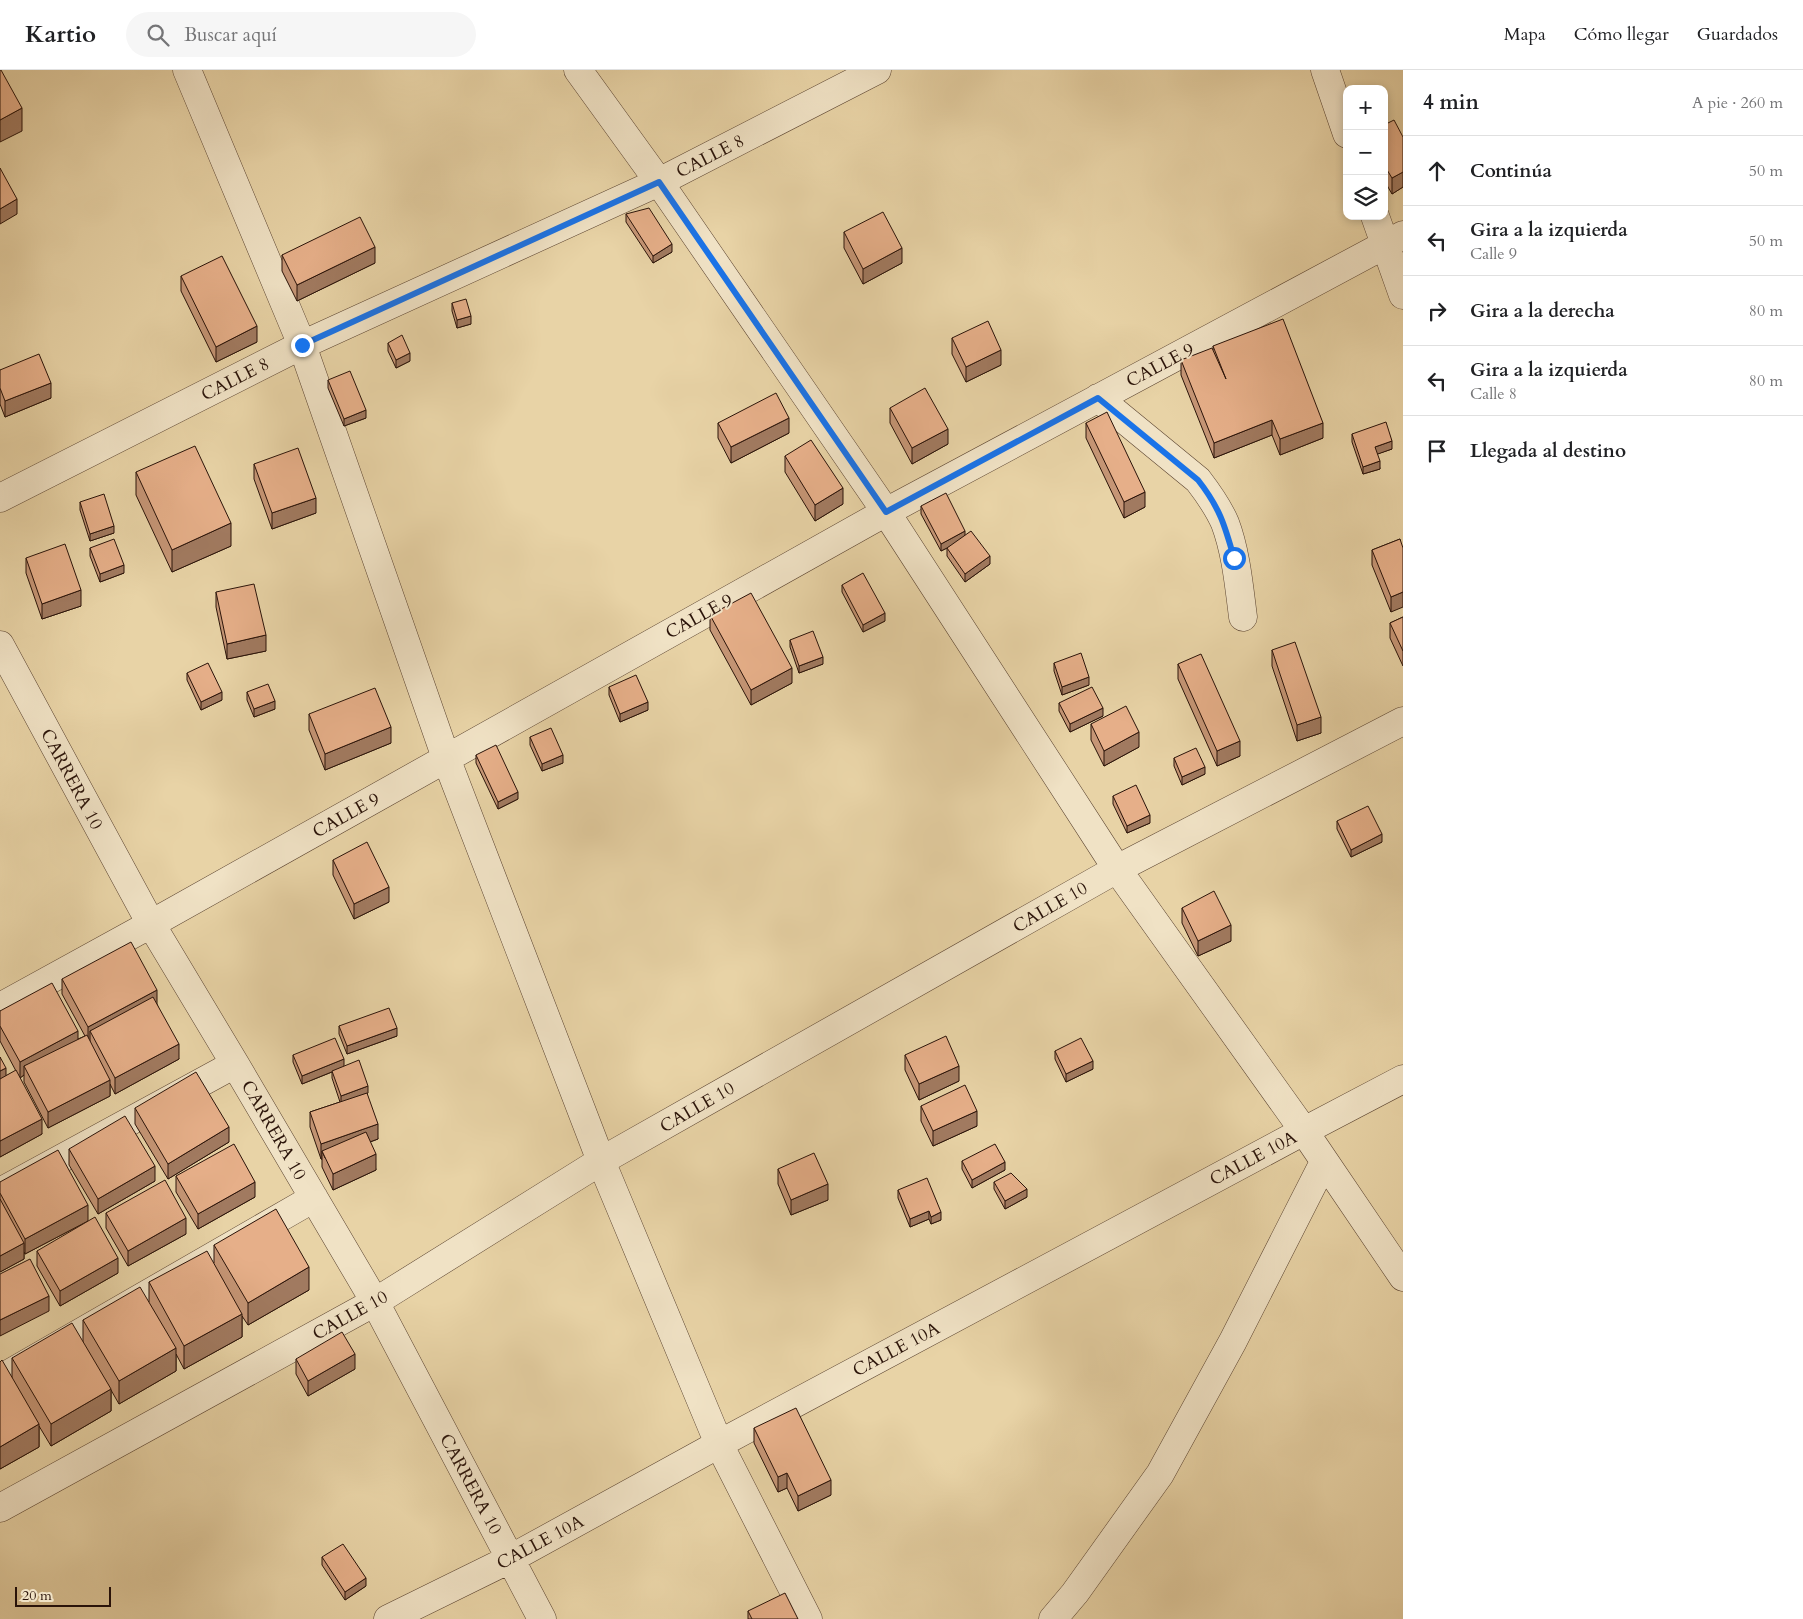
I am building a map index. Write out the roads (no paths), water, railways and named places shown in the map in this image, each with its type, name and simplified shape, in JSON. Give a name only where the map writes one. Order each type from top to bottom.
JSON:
[{"type":"street","points":[[187,70],[302,345],[446,758],[601,1161],[719,1444],[808,1619]]},
{"type":"street","points":[[578,70],[659,182],[886,512],[1117,869],[1304,1131],[1403,1277]]},
{"type":"street","name":"CALLE 8","points":[[0,498],[302,345],[659,182],[877,70]]},
{"type":"street","points":[[1325,70],[1346,130]]},
{"type":"street","points":[[1378,220],[1394,240],[1403,295]]},
{"type":"street","name":"CALLE 9","points":[[0,1007],[886,512],[1394,240]]},
{"type":"street","points":[[1098,398],[1198,480],[1210,496],[1225,523],[1232,550],[1243,617]]},
{"type":"street","name":"CARRERA 10","points":[[0,645],[151,924],[375,1302],[542,1619]]},
{"type":"street","name":"CALLE 10","points":[[0,1508],[375,1302],[601,1161],[1117,869],[1403,721]]},
{"type":"street","points":[[0,1192],[235,1064]]},
{"type":"street","name":"CALLE 10A","points":[[388,1619],[510,1559],[719,1444],[1403,1079]]},
{"type":"street","points":[[1053,1619],[1075,1594],[1160,1474],[1233,1341],[1324,1162]]},
{"type":"street","points":[[0,1379],[314,1198]]}]
